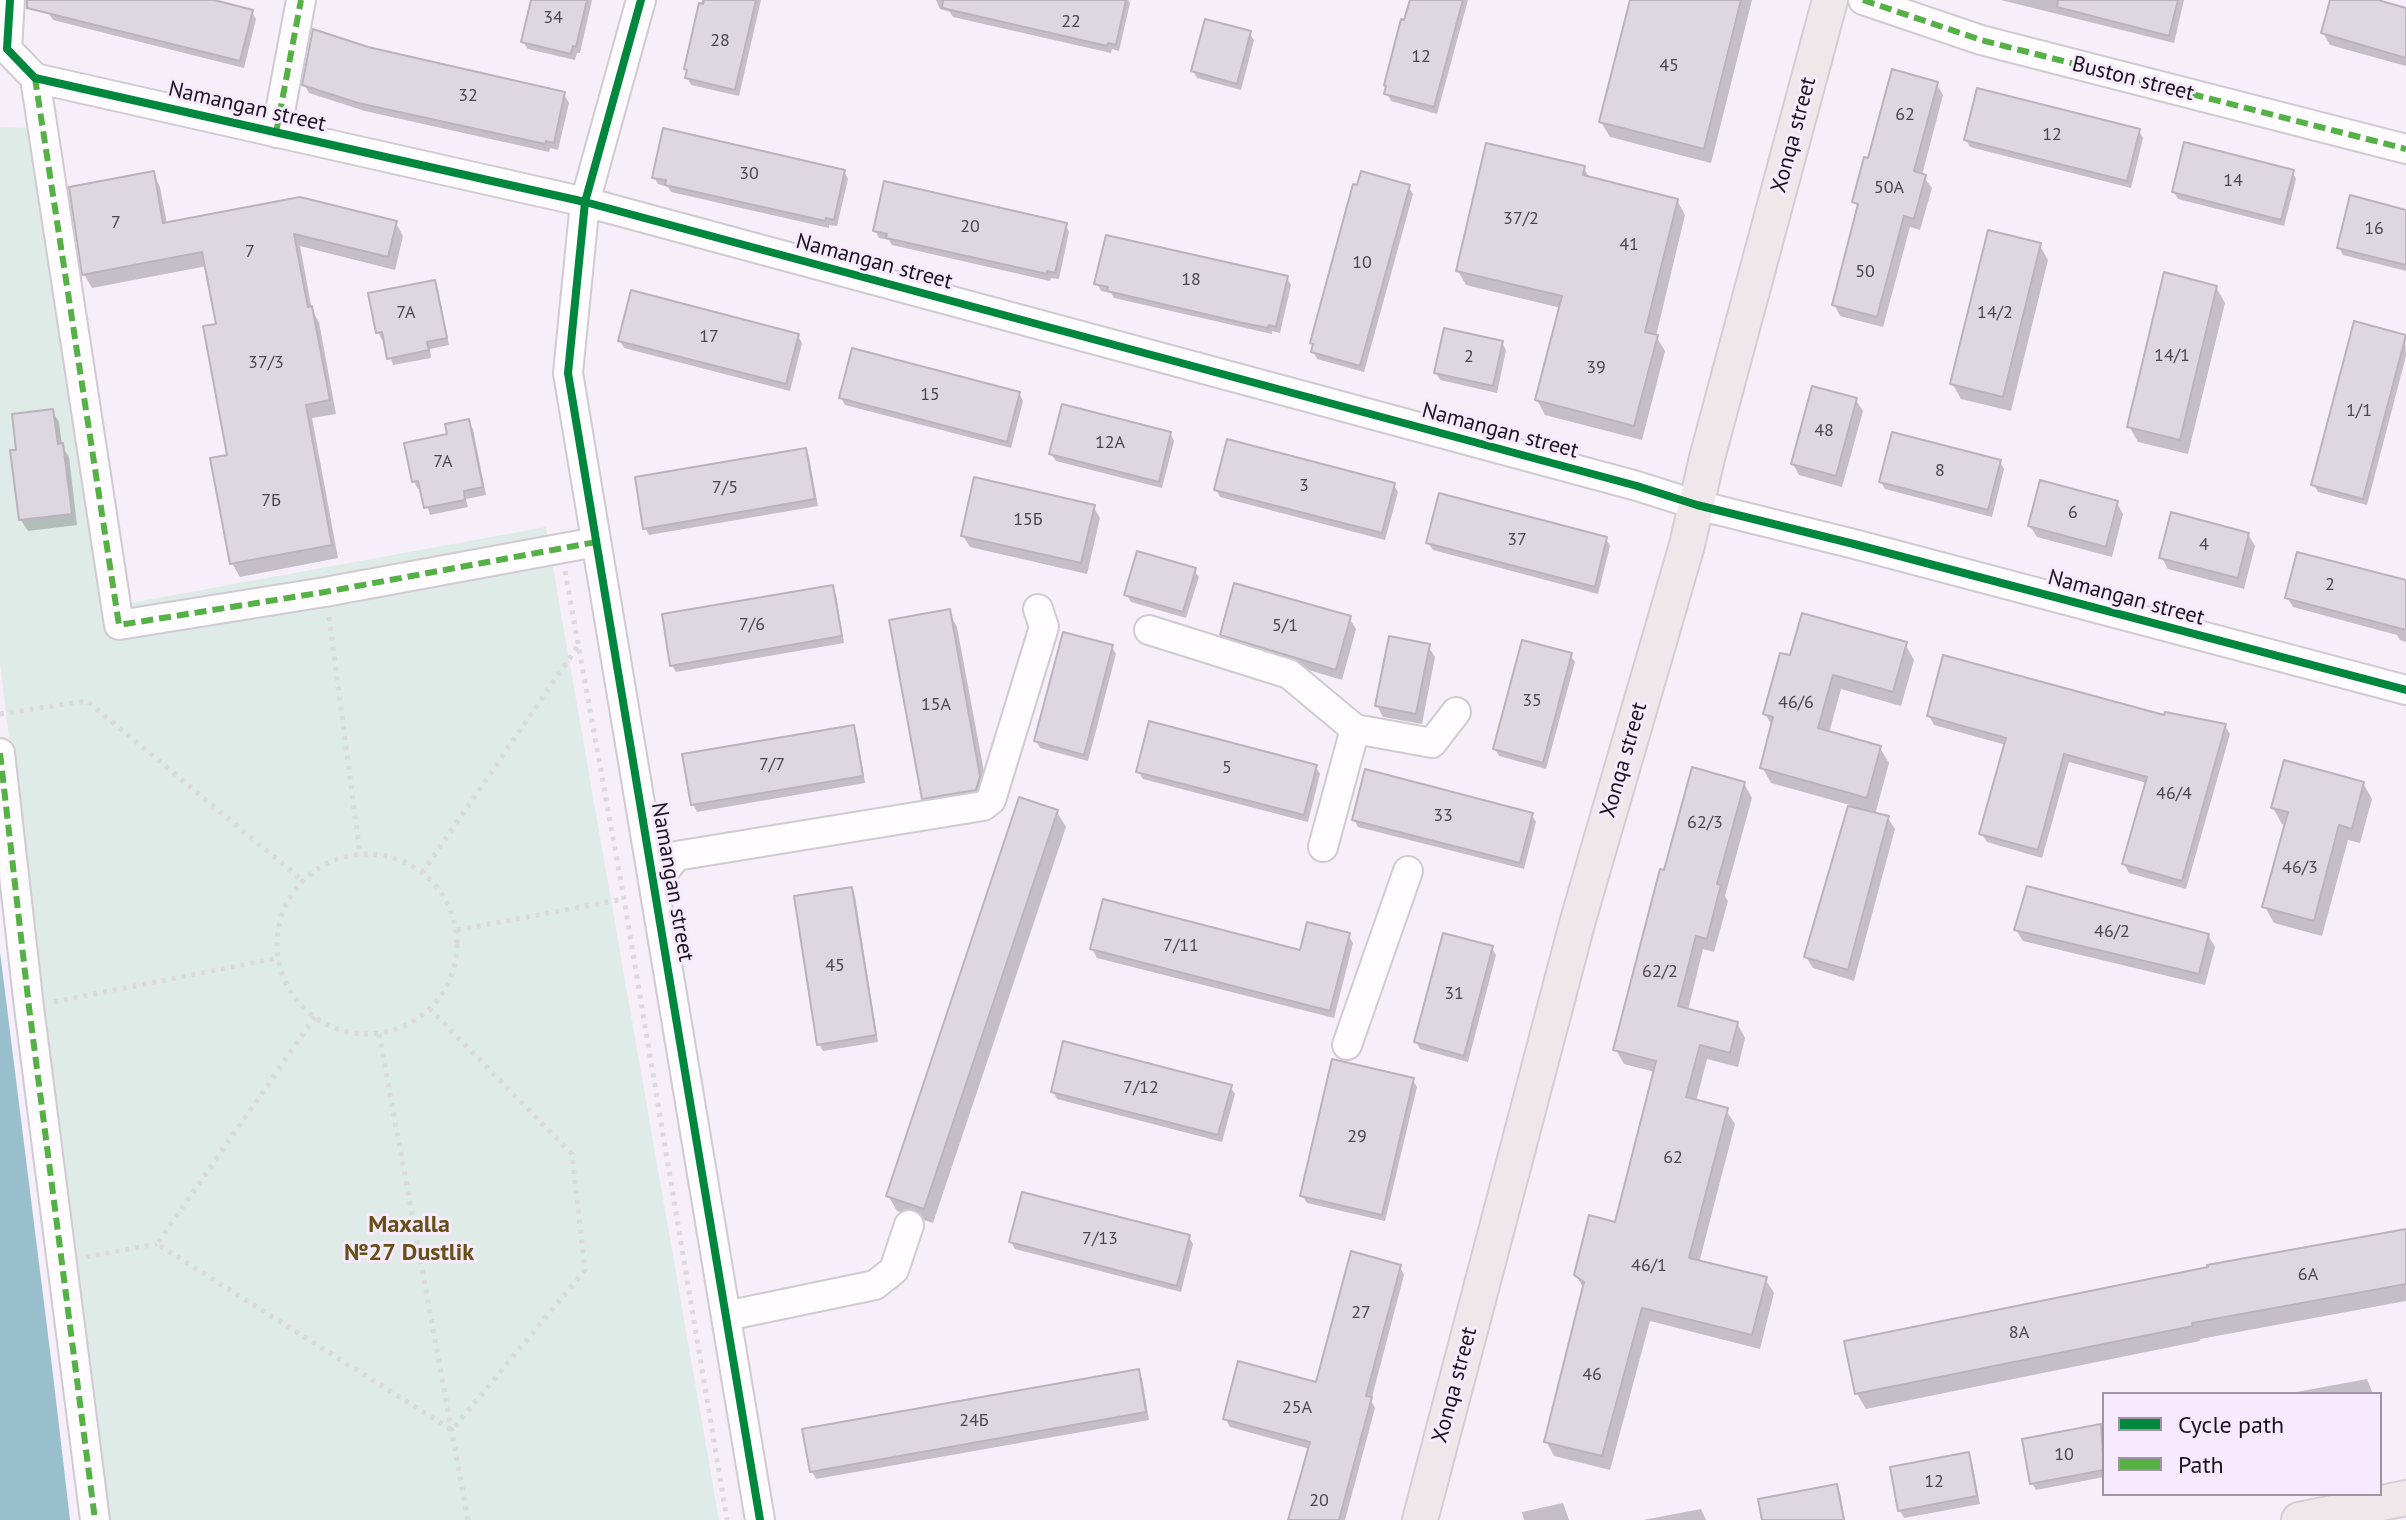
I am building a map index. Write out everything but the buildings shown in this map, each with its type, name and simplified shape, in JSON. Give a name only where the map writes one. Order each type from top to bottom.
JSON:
[{"type":"main road","name":"Xonqa street","points":[[1420,1520],[1578,920],[1697,505],[1830,0]]},
{"type":"main road","points":[[2299,1520],[2406,1498]]},
{"type":"street","points":[[10,0],[7,49],[35,78],[119,625],[325,592],[596,542]]},
{"type":"street","points":[[276,133],[301,0]]},
{"type":"street","name":"Namangan street","points":[[641,0],[585,202],[568,373],[760,1520]]},
{"type":"street","name":"Buston street","points":[[1863,0],[1981,40],[2406,149]]},
{"type":"street","name":"Namangan street","points":[[35,78],[585,202],[1637,486],[1697,505],[2406,690]]},
{"type":"street","points":[[654,885],[676,856],[983,806],[991,800],[1044,627],[1038,609]]},
{"type":"street","points":[[1149,630],[1289,674],[1355,729],[1432,743],[1456,712]]},
{"type":"street","points":[[1323,847],[1355,729]]},
{"type":"street","points":[[0,753],[29,1007],[95,1520]]},
{"type":"street","points":[[1347,1045],[1408,871]]},
{"type":"street","points":[[726,1316],[875,1285],[894,1270],[909,1225]]},
{"type":"path","points":[[561,550],[624,899],[727,1520]]},
{"type":"path","points":[[325,592],[360,854]]},
{"type":"path","points":[[422,873],[578,645]]},
{"type":"path","points":[[0,714],[87,701],[302,880]]},
{"type":"path","points":[[380,853],[407,862],[422,873],[431,879],[448,902],[457,930],[457,959],[448,986],[430,1009],[406,1026],[379,1034],[351,1033],[324,1024],[302,1007],[285,985],[277,958],[277,929],[285,903],[302,880],[324,863],[351,854],[380,853]]},
{"type":"path","points":[[457,930],[624,899]]},
{"type":"path","points":[[29,1007],[277,958]]},
{"type":"path","points":[[430,1009],[572,1154],[585,1270],[452,1430]]},
{"type":"path","points":[[157,1244],[315,1017]]},
{"type":"path","points":[[379,1034],[468,1520]]},
{"type":"path","points":[[62,1261],[157,1244],[452,1430]]},
{"type":"shaded area","points":[[0,127],[33,128],[125,604],[546,527],[719,1520],[103,1520],[0,663]]},
{"type":"water","points":[[0,952],[53,1375],[70,1520],[0,1520]]},
{"type":"marked path","points":[[276,133],[301,0]]},
{"type":"marked path","points":[[1863,0],[1981,40],[2406,149]]},
{"type":"marked path","points":[[35,78],[119,625],[325,592],[596,542]]},
{"type":"marked path","points":[[0,753],[29,1007],[95,1520]]},
{"type":"cycle path","points":[[10,0],[7,49],[35,78],[585,202],[1637,486],[1697,505],[2406,690]]},
{"type":"cycle path","points":[[641,0],[585,202],[568,373],[760,1520]]},
{"type":"district","name":"Maxalla №27 Dustlik","points":[[409,1239]]}]
